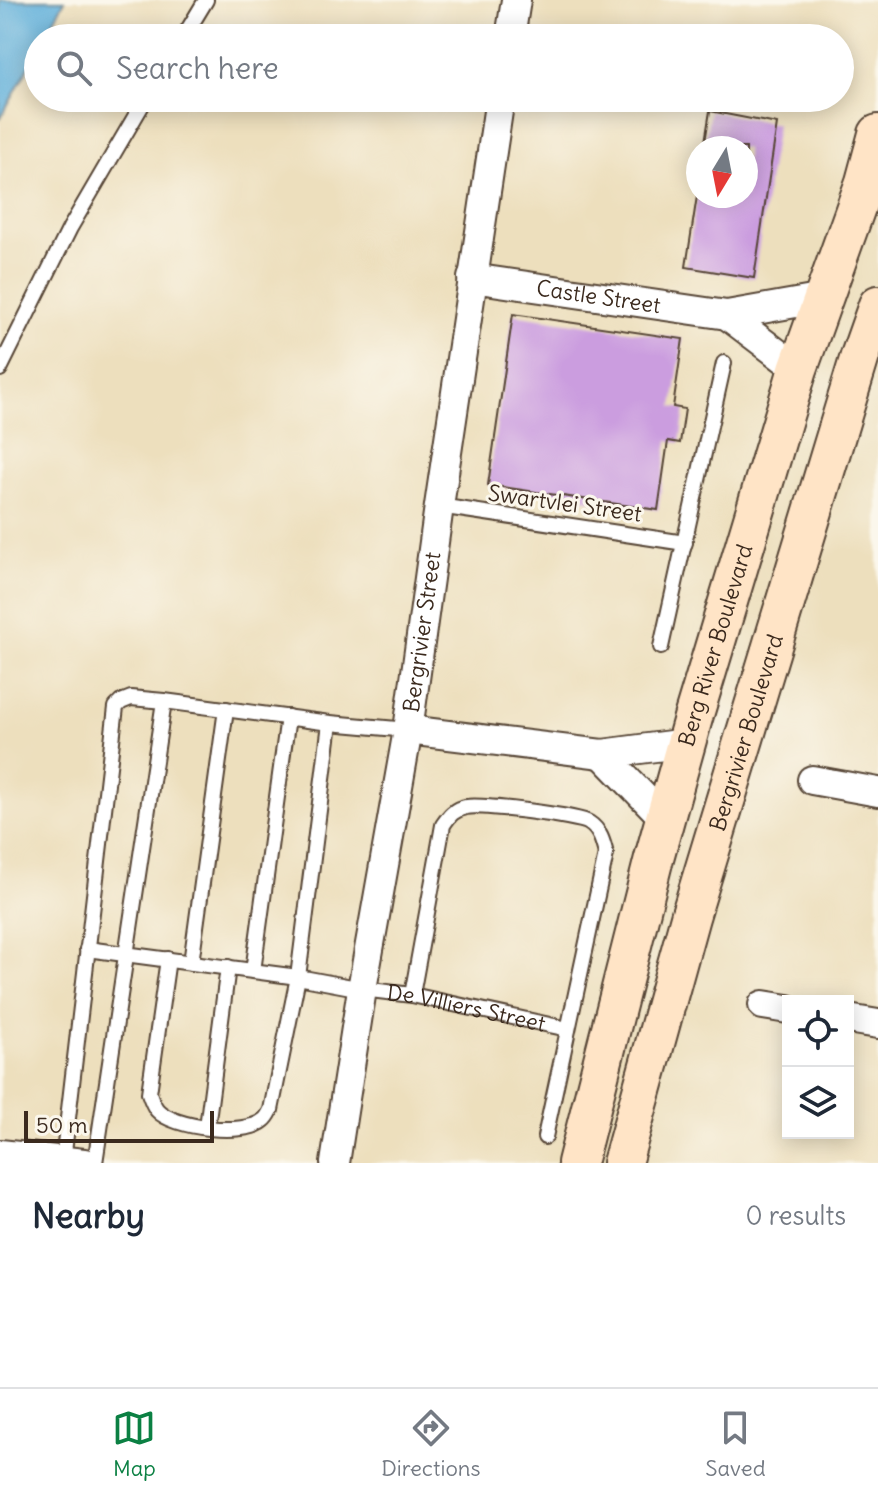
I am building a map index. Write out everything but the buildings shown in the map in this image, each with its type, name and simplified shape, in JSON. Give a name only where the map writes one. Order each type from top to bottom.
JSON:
[{"type":"street","points":[[512,24],[516,0]]},
{"type":"street","name":"Bergrivier Street","points":[[335,1163],[408,730],[498,112]]},
{"type":"street","name":"Berg River Boulevard","points":[[577,1163],[686,743],[798,369],[865,182],[878,134]]},
{"type":"street","name":"Castle Street","points":[[472,278],[727,315],[824,298]]},
{"type":"street","name":"Bergrivier Boulevard","points":[[622,1163],[690,917],[869,356],[877,310]]},
{"type":"street","name":"Castle Street","points":[[727,315],[798,369]]},
{"type":"street","points":[[408,730],[602,754],[686,743]]},
{"type":"street","points":[[602,754],[665,819]]},
{"type":"street","points":[[812,780],[878,792]]},
{"type":"street","points":[[854,1020],[878,1024]]},
{"type":"street","points":[[0,1154],[70,1162]]},
{"type":"lane","points":[[191,24],[206,0]]},
{"type":"lane","points":[[0,369],[70,228],[138,112]]},
{"type":"lane","points":[[661,647],[724,363]]},
{"type":"lane","name":"Swartvlei Street","points":[[439,506],[685,543]]},
{"type":"lane","points":[[70,1162],[87,949],[116,707],[131,698],[408,730]]},
{"type":"lane","points":[[95,1163],[164,701]]},
{"type":"lane","points":[[191,963],[226,709]]},
{"type":"lane","points":[[253,971],[288,717]]},
{"type":"lane","points":[[168,959],[149,1093],[155,1108],[165,1116],[184,1123],[231,1130],[264,1121],[271,1110],[298,977],[330,723]]},
{"type":"lane","points":[[412,995],[443,825],[452,812],[464,807],[487,806],[587,821],[600,834],[606,854],[545,1137]]},
{"type":"lane","name":"De Villiers Street","points":[[87,949],[412,995],[568,1029]]},
{"type":"lane","points":[[207,1127],[228,967]]},
{"type":"water","points":[[0,0],[65,0],[52,24],[24,24],[24,75],[0,119]]}]
